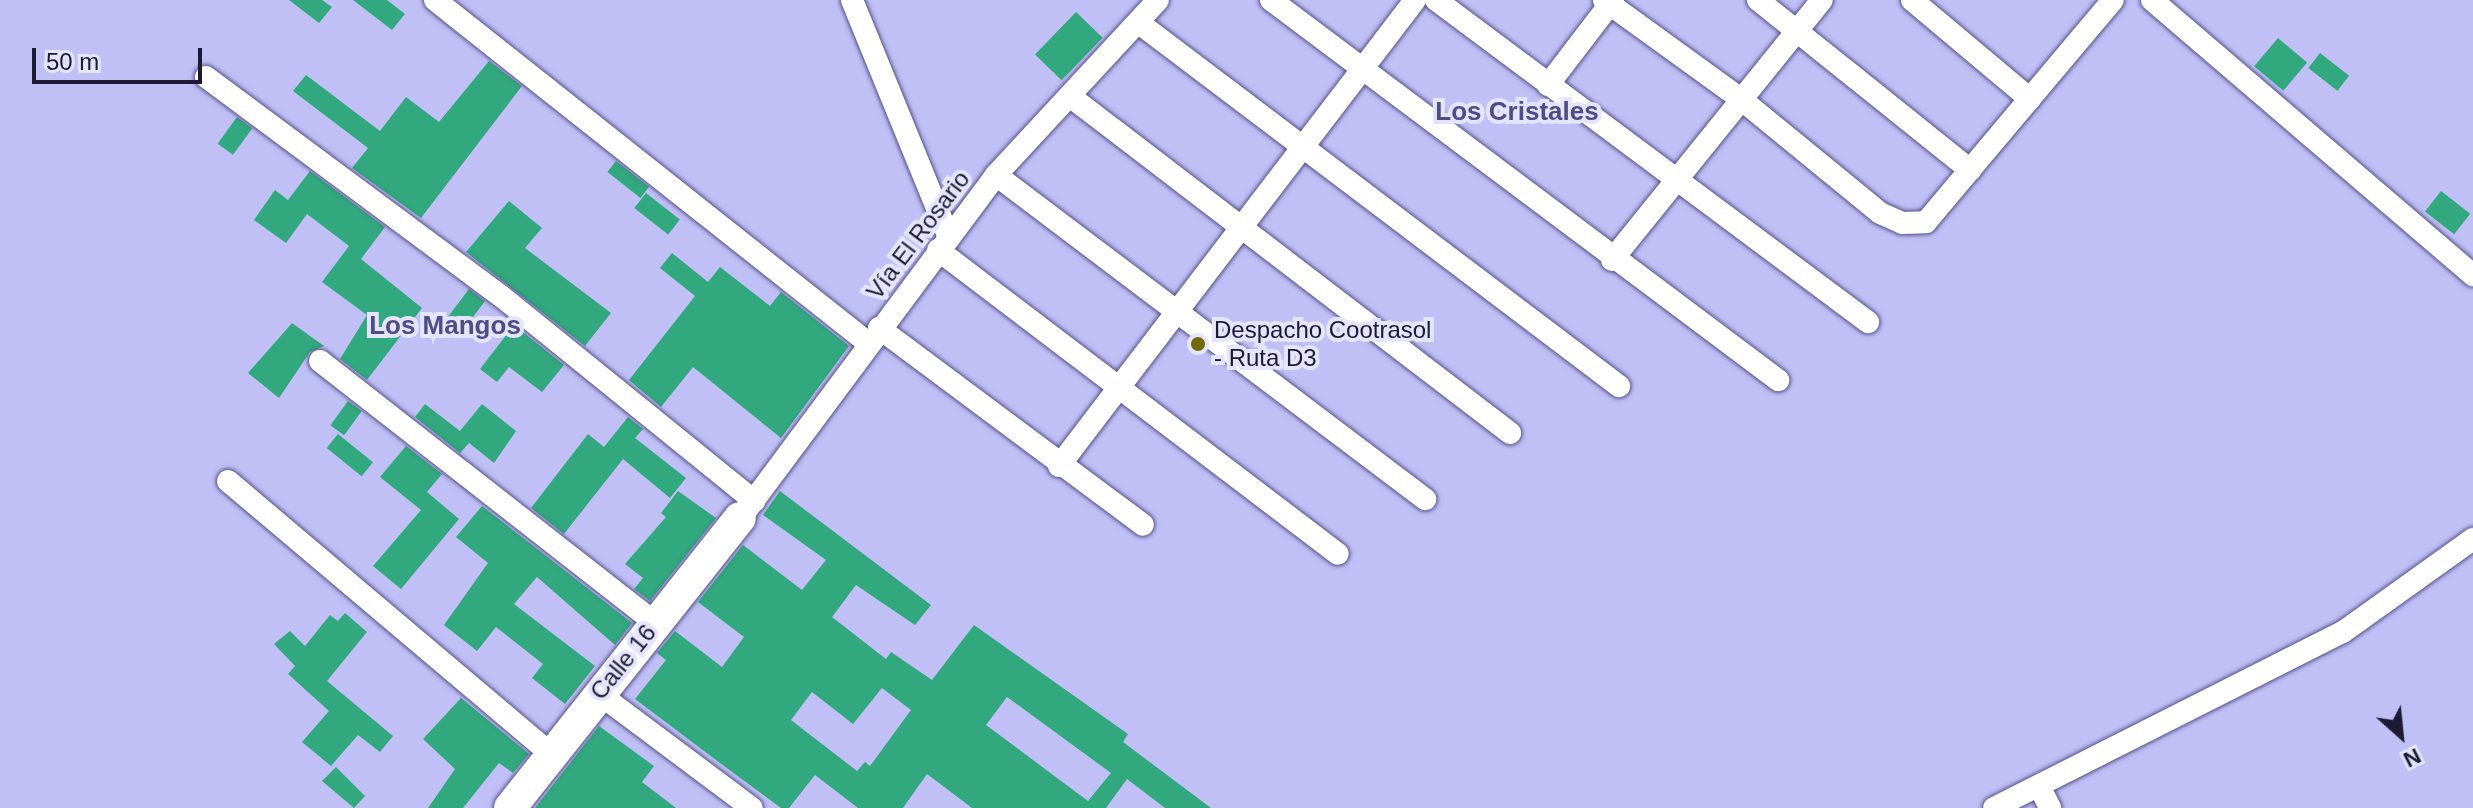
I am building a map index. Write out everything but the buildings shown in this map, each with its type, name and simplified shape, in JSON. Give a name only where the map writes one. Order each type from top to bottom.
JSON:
[{"type":"street","points":[[435,0],[874,336],[1143,525]]},
{"type":"street","points":[[852,0],[943,242],[1117,390],[1338,554]]},
{"type":"street","name":"Vía El Rosario","points":[[747,509],[943,242],[996,175],[1158,0]]},
{"type":"street","points":[[1271,0],[1612,260],[1778,380]]},
{"type":"street","points":[[1059,466],[1300,146],[1415,0]]},
{"type":"street","points":[[1436,0],[1675,182],[1868,322]]},
{"type":"street","points":[[1758,0],[1970,170]]},
{"type":"street","points":[[1612,260],[1822,0]]},
{"type":"street","points":[[1912,0],[2030,99]]},
{"type":"street","points":[[1548,85],[1609,1],[1742,100],[1880,213],[1902,223],[1926,222],[2113,0]]},
{"type":"street","points":[[2152,0],[2473,275]]},
{"type":"street","points":[[1139,23],[1619,386]]},
{"type":"street","points":[[206,77],[501,296],[747,509]]},
{"type":"street","points":[[1071,97],[1510,433]]},
{"type":"street","points":[[996,175],[1425,499]]},
{"type":"street","points":[[320,361],[655,623]]},
{"type":"street","points":[[228,481],[551,754]]},
{"type":"street","name":"Calle 16","points":[[510,808],[598,693],[747,509]]},
{"type":"street","points":[[1994,808],[2343,632],[2473,539]]},
{"type":"street","points":[[598,693],[752,808]]},
{"type":"street","points":[[2039,786],[2050,808]]},
{"type":"place","name":"Despacho Cootrasol - Ruta D3","points":[[1198,344]]},
{"type":"district","name":"Los Cristales","points":[[1517,112]]},
{"type":"district","name":"Los Mangos","points":[[445,326]]}]
